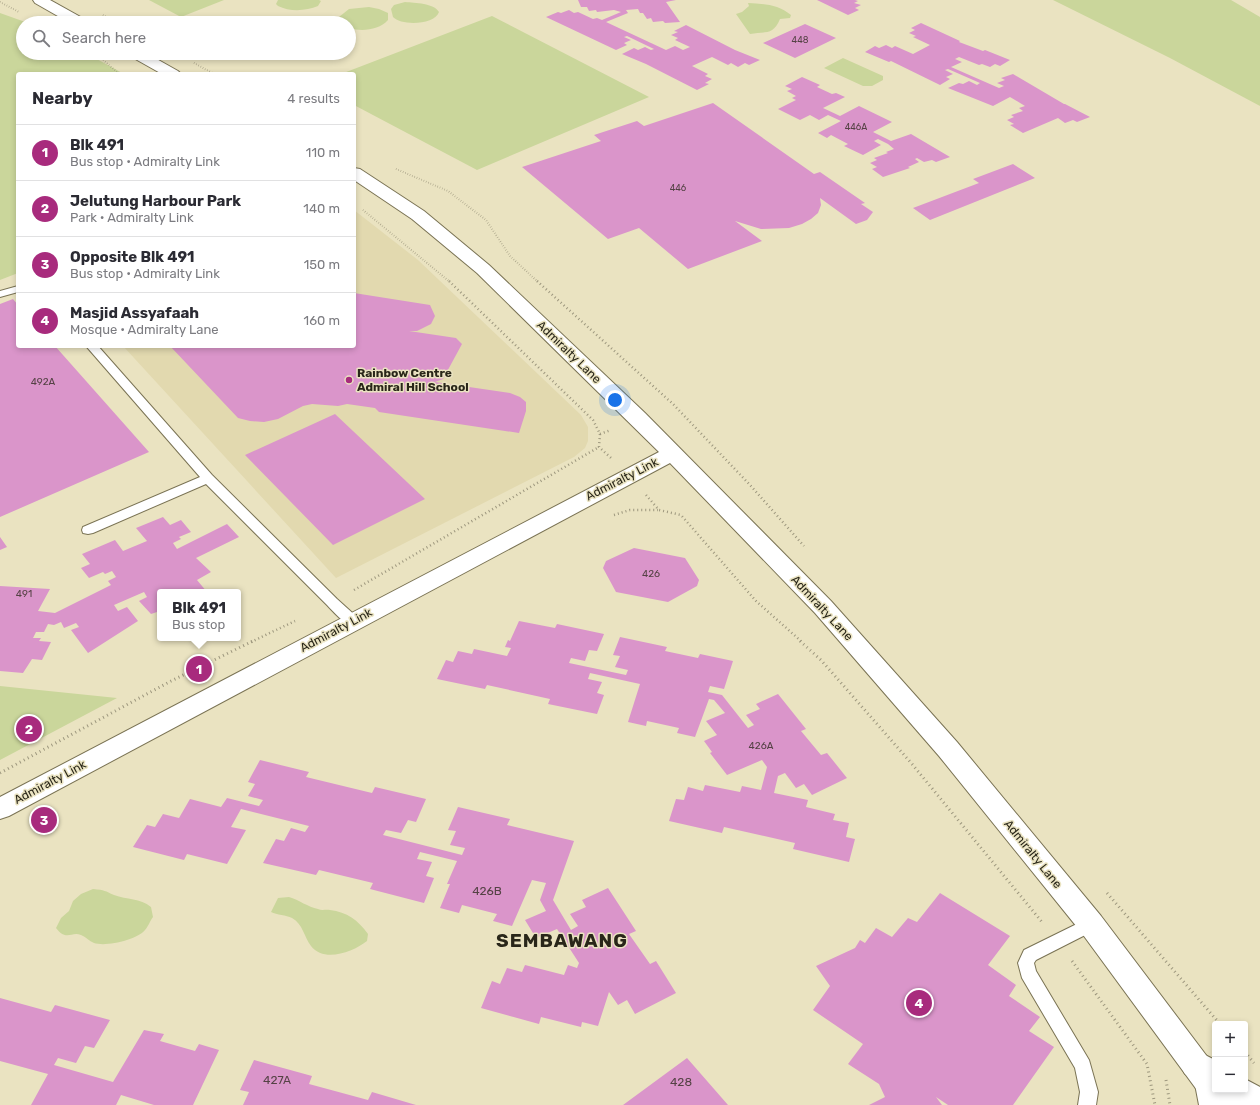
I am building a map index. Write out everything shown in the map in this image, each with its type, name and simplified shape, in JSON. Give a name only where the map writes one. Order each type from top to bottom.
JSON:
[{"type":"street","points":[[40,0],[69,16]]},
{"type":"street","points":[[148,60],[169,72]]},
{"type":"street","name":"Admiralty Lane","points":[[356,175],[418,215],[483,270],[638,418],[823,608],[948,749],[1091,924],[1226,1105]]},
{"type":"street","name":"Admiralty Link","points":[[0,809],[353,621],[672,454]]},
{"type":"street","points":[[1243,1093],[1260,1103]]},
{"type":"lane","points":[[0,294],[16,290]]},
{"type":"lane","points":[[94,348],[208,478],[332,602],[353,621]]},
{"type":"lane","points":[[88,530],[208,478]]},
{"type":"lane","points":[[1087,1105],[1089,1092],[1083,1066],[1028,973],[1026,963],[1030,955],[1091,924]]},
{"type":"path","points":[[103,60],[117,72]]},
{"type":"path","points":[[358,206],[452,283],[593,420],[600,434],[599,447]]},
{"type":"path","points":[[599,447],[630,475],[658,510],[681,515],[756,601],[821,660],[912,764],[1058,941],[1147,1064],[1155,1105]]},
{"type":"path","points":[[0,773],[172,681],[332,602],[599,447]]},
{"type":"path","points":[[1248,1056],[1255,1064]]},
{"type":"shaded area","name":"Rainbow Centre Admiral Hill School","points":[[356,212],[418,260],[581,415],[588,427],[588,441],[585,448],[574,457],[336,578],[125,348],[356,348]]},
{"type":"green space","points":[[149,0],[224,0],[184,16],[179,16]]},
{"type":"green space","points":[[278,0],[321,1],[318,6],[298,10],[278,6],[276,4]]},
{"type":"green space","points":[[1053,0],[1231,0],[1260,17],[1260,106],[1170,58]]},
{"type":"green space","points":[[405,2],[429,5],[437,9],[439,12],[431,20],[425,22],[403,22],[393,17],[391,9],[394,5]]},
{"type":"green space","points":[[748,3],[765,4],[776,7],[791,15],[790,18],[780,19],[774,28],[768,32],[750,34],[736,14],[742,12],[749,6]]},
{"type":"green space","points":[[369,7],[379,9],[388,13],[388,20],[375,28],[365,30],[356,29],[356,16],[340,16],[349,9]]},
{"type":"green space","points":[[0,13],[16,19],[16,60],[99,60],[120,72],[16,72],[16,274],[0,280]]},
{"type":"green space","points":[[492,16],[649,97],[477,170],[356,106],[356,72],[346,72]]},
{"type":"green space","points":[[843,58],[883,76],[883,80],[872,86],[863,86],[824,68]]},
{"type":"green space","points":[[0,686],[117,698],[0,760]]},
{"type":"green space","points":[[93,889],[103,890],[119,897],[142,902],[151,907],[153,917],[146,929],[141,934],[129,940],[106,944],[94,943],[78,934],[66,935],[60,932],[56,928],[61,918],[69,911],[73,901],[81,894]]},
{"type":"green space","points":[[289,897],[314,908],[336,911],[347,915],[356,921],[368,934],[367,941],[354,949],[339,954],[323,954],[317,951],[311,946],[301,927],[296,921],[290,917],[271,912],[278,898]]},
{"type":"building","points":[[578,0],[676,0],[666,2],[680,22],[653,22],[651,18],[647,19],[643,13],[640,13],[638,9],[626,10],[628,13],[606,22],[666,50],[675,46],[683,50],[690,47],[675,40],[678,38],[671,35],[678,32],[674,31],[686,25],[735,50],[760,60],[749,65],[745,63],[738,67],[731,63],[728,65],[712,57],[692,66],[708,74],[705,76],[712,79],[705,83],[709,84],[697,90],[646,64],[622,54],[634,48],[638,50],[645,47],[651,50],[654,49],[627,36],[624,37],[631,40],[624,43],[627,45],[616,50],[546,17],[558,12],[561,13],[569,10],[574,13],[578,12],[593,19],[597,18],[602,20],[621,12],[614,10],[597,12],[596,10],[589,11],[587,7],[581,7]]},
{"type":"building","points":[[817,0],[855,0],[858,1],[854,3],[861,5],[855,8],[859,10],[848,15]]},
{"type":"building","points":[[921,23],[960,41],[959,42],[1010,60],[1000,66],[995,64],[990,67],[982,64],[979,65],[959,57],[955,59],[962,62],[951,67],[999,88],[1004,86],[997,83],[1005,80],[1001,78],[1013,74],[1064,104],[1090,117],[1077,122],[1073,120],[1065,123],[1058,118],[1023,133],[1010,125],[1014,124],[1007,120],[1014,117],[1011,115],[1023,111],[1019,108],[1025,106],[1010,97],[993,106],[948,88],[959,83],[963,84],[969,81],[977,85],[980,83],[948,69],[945,70],[953,74],[946,77],[950,79],[940,85],[891,61],[889,62],[865,52],[875,46],[879,48],[886,45],[892,48],[895,46],[913,54],[930,45],[913,37],[916,36],[909,33],[915,30],[911,28]]},
{"type":"building","points":[[805,24],[836,38],[795,58],[763,43]]},
{"type":"building","points":[[802,77],[820,85],[817,87],[832,94],[836,93],[845,97],[823,108],[840,116],[859,106],[892,122],[873,132],[891,141],[911,134],[950,157],[936,162],[932,160],[924,162],[917,158],[915,159],[919,162],[908,167],[910,168],[883,177],[872,169],[877,167],[870,163],[877,160],[874,158],[894,149],[888,144],[878,139],[874,141],[881,145],[863,155],[844,146],[848,144],[831,135],[827,138],[818,133],[841,121],[828,115],[819,120],[810,115],[800,120],[778,109],[796,100],[792,98],[796,96],[787,91],[792,89],[785,86]]},
{"type":"building","points":[[713,103],[814,174],[820,172],[865,203],[861,204],[873,212],[867,220],[856,224],[820,198],[821,205],[818,213],[802,224],[789,228],[761,229],[735,221],[762,241],[688,269],[639,228],[608,239],[522,167],[601,141],[594,135],[637,121],[644,126]]},
{"type":"building","points":[[1013,164],[1035,178],[930,220],[913,208],[979,183],[973,179]]},
{"type":"building","points":[[356,293],[430,305],[435,316],[431,324],[417,331],[409,331],[456,338],[462,344],[443,379],[435,382],[510,393],[520,397],[526,402],[526,411],[519,433],[379,412],[375,408],[347,404],[338,406],[312,404],[303,406],[278,419],[264,422],[238,418],[172,348],[356,348]]},
{"type":"building","points":[[13,299],[16,303],[16,348],[57,348],[149,452],[0,517],[0,304]]},
{"type":"building","points":[[335,414],[425,499],[333,545],[245,455]]},
{"type":"building","points":[[163,517],[170,525],[181,520],[191,532],[179,537],[181,539],[173,543],[177,549],[227,524],[239,537],[196,558],[211,572],[197,580],[204,589],[157,589],[157,612],[151,614],[139,601],[147,597],[144,592],[114,605],[118,611],[127,607],[138,621],[88,653],[71,630],[79,627],[76,623],[64,628],[61,622],[54,625],[48,624],[44,632],[36,632],[33,638],[41,638],[39,641],[51,642],[42,660],[32,659],[23,673],[0,671],[0,586],[50,589],[38,611],[55,613],[111,585],[108,581],[116,577],[112,571],[105,574],[103,572],[89,578],[81,568],[90,564],[82,554],[115,540],[123,551],[147,541],[136,528]]},
{"type":"building","points":[[0,537],[7,547],[0,550]]},
{"type":"building","points":[[634,548],[685,558],[699,580],[697,586],[668,602],[616,592],[603,568],[606,561]]},
{"type":"building","points":[[519,621],[555,628],[557,624],[604,634],[597,651],[589,650],[585,661],[571,658],[569,663],[626,675],[628,670],[615,667],[620,656],[613,655],[620,637],[667,647],[665,651],[698,658],[700,654],[733,661],[724,689],[710,686],[708,692],[722,695],[748,728],[754,725],[746,715],[760,709],[756,704],[778,694],[806,729],[801,731],[821,755],[827,753],[847,778],[812,795],[804,784],[796,788],[785,773],[778,776],[774,793],[808,800],[806,807],[835,814],[833,820],[849,823],[846,837],[855,839],[849,862],[793,849],[795,843],[724,827],[722,833],[669,821],[676,799],[684,800],[688,787],[703,791],[705,785],[740,792],[742,786],[761,790],[767,767],[762,760],[727,775],[710,753],[712,752],[704,741],[717,735],[706,721],[725,713],[714,700],[709,699],[695,737],[677,733],[679,728],[647,721],[646,726],[628,722],[640,684],[590,673],[588,679],[602,682],[597,693],[604,695],[597,714],[548,704],[550,699],[487,685],[485,689],[437,679],[446,660],[453,662],[458,651],[472,654],[474,649],[507,656],[511,648],[505,647],[508,640],[510,641]]},
{"type":"building","points":[[260,760],[309,772],[306,777],[372,793],[375,787],[426,799],[416,822],[408,820],[401,833],[386,830],[383,835],[462,855],[465,848],[450,845],[456,831],[448,830],[458,807],[510,819],[507,825],[574,841],[553,900],[571,930],[578,926],[570,914],[586,907],[582,900],[608,888],[636,931],[629,934],[650,964],[656,961],[676,993],[635,1014],[627,1000],[618,1005],[609,992],[598,1026],[582,1022],[581,1027],[541,1017],[539,1024],[481,1008],[492,981],[500,984],[507,968],[522,972],[525,965],[564,975],[568,965],[577,968],[579,963],[557,929],[536,938],[525,920],[546,911],[540,900],[546,883],[532,880],[512,926],[493,921],[497,914],[462,905],[459,913],[440,908],[450,884],[447,884],[457,861],[420,852],[417,859],[432,862],[426,876],[434,878],[424,903],[370,889],[373,883],[319,870],[316,875],[263,863],[276,839],[284,841],[291,828],[305,832],[309,826],[241,809],[231,827],[246,830],[227,864],[187,854],[184,860],[133,847],[147,825],[155,827],[163,814],[179,818],[190,799],[221,807],[227,798],[259,806],[263,800],[248,796],[255,784],[248,782]]},
{"type":"building","points":[[940,893],[1010,936],[988,965],[1016,985],[1009,996],[1040,1017],[1029,1031],[1054,1047],[1013,1105],[948,1105],[936,1097],[942,1105],[869,1105],[885,1097],[879,1084],[848,1064],[863,1044],[813,1010],[830,986],[816,966],[855,948],[860,940],[865,943],[876,928],[892,937],[908,918],[917,922]]},
{"type":"building","points":[[0,998],[51,1012],[55,1005],[110,1020],[94,1048],[85,1046],[76,1063],[58,1058],[54,1065],[113,1082],[144,1030],[164,1034],[160,1041],[195,1051],[199,1044],[219,1050],[193,1105],[154,1105],[121,1095],[116,1105],[31,1105],[48,1074],[0,1061]]},
{"type":"building","points":[[687,1058],[728,1105],[623,1105]]},
{"type":"building","points":[[254,1060],[312,1076],[309,1084],[368,1100],[372,1092],[416,1105],[243,1105],[249,1092],[240,1090]]},
{"type":"place","name":"Rainbow Centre Admiral Hill School","points":[[349,380]]},
{"type":"place","name":"Blk 491","points":[[199,669]]},
{"type":"place","name":"Jelutung Harbour Park","points":[[29,729]]},
{"type":"place","name":"Opposite Blk 491","points":[[44,820]]},
{"type":"place","name":"Masjid Assyafaah","points":[[919,1003]]},
{"type":"district","name":"SEMBAWANG","points":[[562,940]]}]
